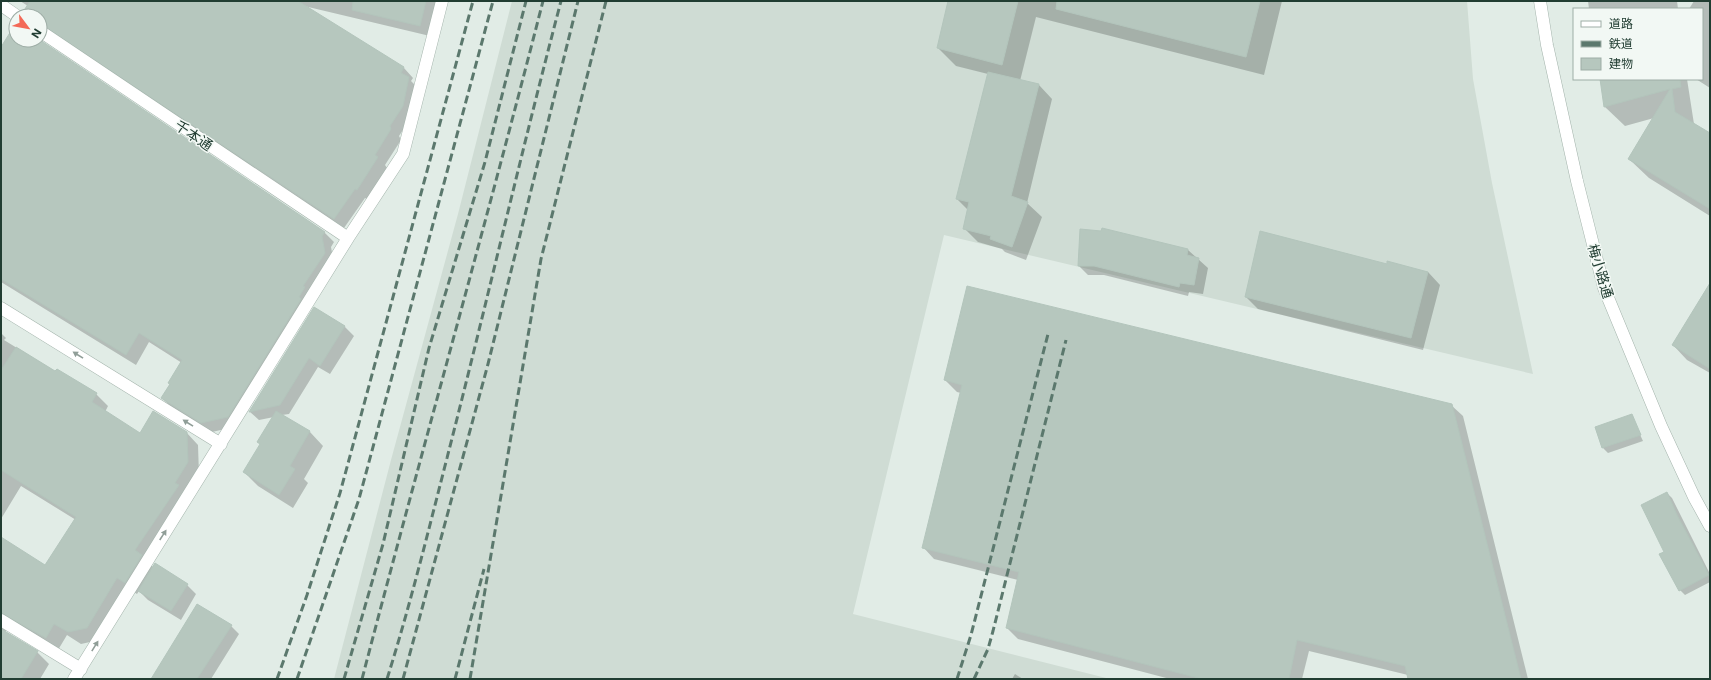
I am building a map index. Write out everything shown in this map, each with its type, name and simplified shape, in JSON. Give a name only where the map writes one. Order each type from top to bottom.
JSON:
[{"type":"street","points":[[1,620],[77,674],[222,444],[348,238],[403,154],[442,1]]},
{"type":"street","name":"梅小路通","points":[[1540,1],[1547,45],[1578,188],[1604,288],[1661,426],[1694,497],[1710,526]]},
{"type":"street","name":"千本通","points":[[48,37],[348,238]]},
{"type":"street","points":[[1,308],[222,444]]},
{"type":"shaded area","points":[[512,1],[1467,1],[1473,79],[1492,183],[1533,374],[944,235],[853,614],[1110,679],[334,679],[391,460],[458,214]]},
{"type":"building","points":[[30,1],[298,1],[404,67],[401,73],[409,77],[403,106],[390,126],[391,129],[375,155],[378,157],[357,190],[355,189],[334,219],[48,29],[48,8],[26,8]]},
{"type":"building","points":[[353,1],[426,1],[420,26],[352,10]]},
{"type":"building","points":[[948,1],[1018,1],[1002,65],[937,48]]},
{"type":"building","points":[[1057,1],[1260,1],[1246,57],[1056,9]]},
{"type":"building","points":[[8,36],[8,48],[48,48],[48,45],[325,232],[322,236],[325,253],[303,286],[305,287],[299,297],[301,299],[228,417],[201,423],[161,398],[182,360],[139,333],[126,355],[1,279],[1,47]]},
{"type":"building","points":[[988,72],[1039,84],[1011,196],[1028,202],[1012,247],[990,239],[991,236],[963,229],[969,202],[956,199]]},
{"type":"building","points":[[1600,80],[1680,80],[1681,87],[1672,89],[1675,112],[1710,133],[1710,209],[1628,159],[1670,89],[1604,107]]},
{"type":"building","points":[[1102,228],[1188,249],[1187,255],[1199,258],[1194,285],[1180,283],[1179,287],[1094,266],[1078,266],[1080,229],[1101,231]]},
{"type":"building","points":[[1260,231],[1387,264],[1387,261],[1428,272],[1411,338],[1245,297]]},
{"type":"building","points":[[1710,283],[1710,369],[1672,345]]},
{"type":"building","points":[[967,286],[1452,404],[1521,679],[1408,679],[1405,666],[1297,640],[1289,679],[1202,679],[1006,628],[1019,572],[922,548],[962,385],[944,380]]},
{"type":"building","points":[[314,307],[345,326],[320,366],[309,358],[280,405],[249,412]]},
{"type":"building","points":[[16,347],[55,371],[57,369],[97,393],[92,402],[140,433],[153,411],[187,432],[188,462],[175,483],[179,485],[135,550],[142,555],[125,583],[117,578],[87,628],[68,632],[54,624],[46,638],[1,613],[1,537],[45,565],[76,517],[1,470],[1,370]]},
{"type":"building","points":[[276,411],[310,431],[290,466],[295,469],[279,495],[243,472],[260,444],[257,442]]},
{"type":"building","points":[[1632,414],[1641,435],[1602,448],[1595,427]]},
{"type":"building","points":[[1667,492],[1677,515],[1709,575],[1679,591],[1659,554],[1664,552],[1641,505]]},
{"type":"building","points":[[155,563],[188,584],[171,611],[138,591]]},
{"type":"building","points":[[197,604],[232,625],[197,679],[151,679]]},
{"type":"building","points":[[1,629],[38,651],[21,679],[1,679]]},
{"type":"railway","points":[[277,679],[307,595],[340,493],[473,1]]},
{"type":"railway","points":[[297,679],[359,499],[493,1]]},
{"type":"railway","points":[[344,679],[383,544],[429,348],[485,162],[526,1]]},
{"type":"railway","points":[[362,679],[499,171],[543,1]]},
{"type":"railway","points":[[387,679],[411,597],[433,513],[561,1]]},
{"type":"railway","points":[[403,679],[488,364],[578,1]]},
{"type":"railway","points":[[470,679],[541,259],[606,1]]},
{"type":"railway","points":[[957,679],[971,635],[1048,334]]},
{"type":"railway","points":[[974,679],[988,649],[993,631],[1066,340]]},
{"type":"railway","points":[[455,679],[484,569]]}]
